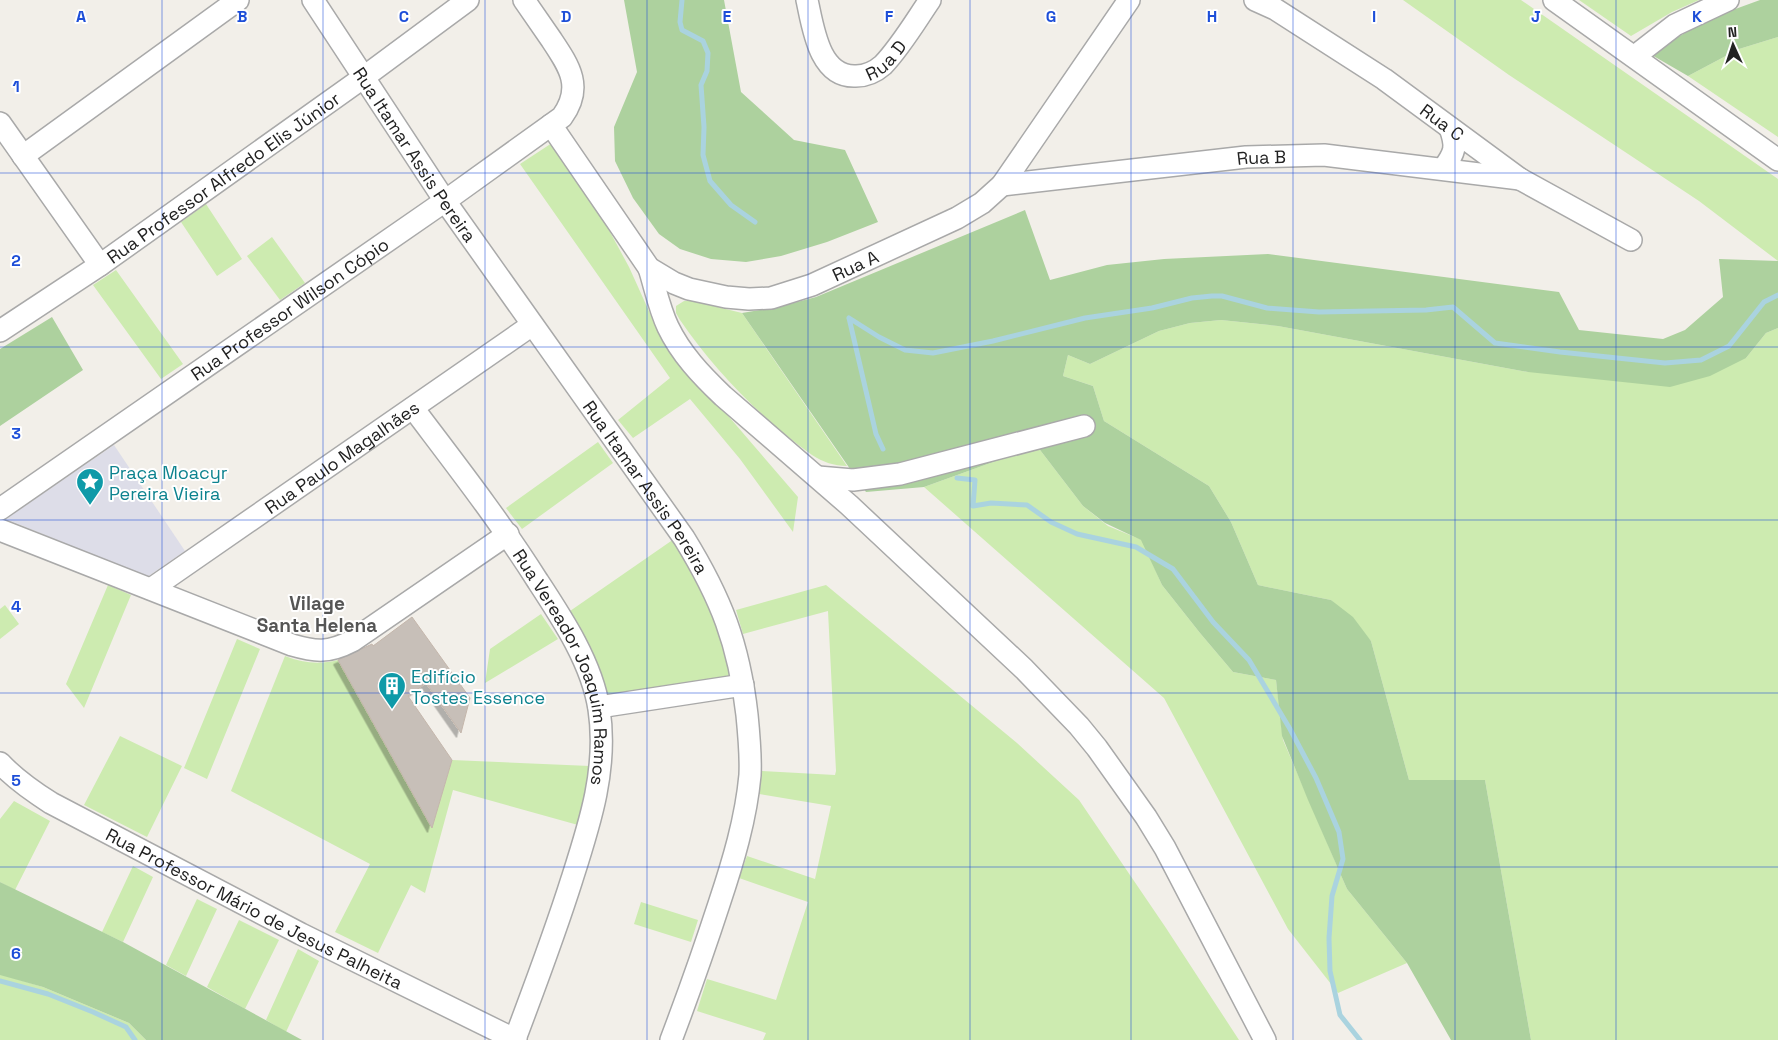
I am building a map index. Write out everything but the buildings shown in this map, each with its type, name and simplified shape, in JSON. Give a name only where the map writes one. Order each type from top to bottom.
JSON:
[{"type":"street","points":[[23,156],[238,0]]},
{"type":"street","name":"Rua Itamar Assis Pereira","points":[[313,0],[445,201],[665,509],[703,569],[717,596],[727,622],[737,653],[744,685],[750,744],[750,775],[736,851],[671,1040]]},
{"type":"street","name":"Rua Professor Alfredo Elis Júnior","points":[[0,331],[100,266],[468,0]]},
{"type":"street","name":"Rua Professor Wilson Cópio","points":[[0,509],[445,201],[562,117],[572,100],[574,89],[567,62],[524,0]]},
{"type":"street","name":"Rua D","points":[[807,0],[814,33],[823,56],[834,70],[849,77],[866,76],[882,66],[930,0]]},
{"type":"street","name":"Rua A","points":[[551,125],[649,268],[674,283],[706,294],[749,299],[771,298],[812,285],[957,218],[982,203],[1002,185],[1129,0]]},
{"type":"street","name":"Rua C","points":[[1255,0],[1275,9],[1384,79],[1520,179],[1631,240]]},
{"type":"street","points":[[1554,0],[1635,56],[1778,160]]},
{"type":"street","points":[[1635,56],[1674,25],[1728,0]]},
{"type":"street","points":[[0,123],[100,266]]},
{"type":"street","points":[[1443,169],[1453,156],[1455,141],[1450,128]]},
{"type":"street","name":"Rua B","points":[[1002,185],[1246,157],[1324,155],[1520,179]]},
{"type":"street","points":[[649,268],[667,325],[693,365],[723,396],[849,505],[1024,669],[1079,726],[1097,748],[1146,817],[1165,848],[1265,1040]]},
{"type":"street","name":"Rua Paulo Magalhães","points":[[151,589],[532,325]]},
{"type":"street","name":"Rua Vereador Joaquim Ramos","points":[[413,408],[508,534],[567,626],[588,672],[599,707],[602,754],[600,776],[591,820],[554,936],[516,1040]]},
{"type":"street","points":[[818,478],[853,480],[900,474],[1084,426]]},
{"type":"street","points":[[0,530],[292,646],[318,651],[330,650],[352,641],[508,534]]},
{"type":"street","points":[[599,707],[744,685]]},
{"type":"street","name":"Rua Professor Mário de Jesus Palheita","points":[[0,763],[27,788],[50,803],[293,929],[516,1040]]},
{"type":"green space","points":[[624,0],[724,0],[741,92],[794,140],[845,150],[878,222],[827,242],[781,256],[746,262],[711,259],[680,249],[659,234],[633,198],[615,161],[614,127],[637,72]]},
{"type":"green space","points":[[1403,0],[1521,0],[1778,179],[1778,261],[1699,201],[1509,75]]},
{"type":"green space","points":[[1579,0],[1699,0],[1672,12],[1631,36]]},
{"type":"green space","points":[[1760,0],[1778,0],[1778,37],[1739,49],[1688,76],[1650,54],[1708,19]]},
{"type":"green space","points":[[1778,37],[1778,137],[1688,76],[1739,49]]},
{"type":"green space","points":[[552,143],[603,219],[629,267],[658,331],[666,344],[693,379],[724,411],[798,497],[793,532],[740,459],[690,399],[633,438],[618,420],[670,378],[520,164]]},
{"type":"green space","points":[[206,204],[242,259],[217,276],[181,222]]},
{"type":"green space","points":[[1025,210],[1050,280],[1107,265],[1164,259],[1268,254],[1559,292],[1579,330],[1663,339],[1685,330],[1723,297],[1719,259],[1778,261],[1778,328],[1766,333],[1746,358],[1710,376],[1670,387],[1528,372],[1278,326],[1221,320],[1190,323],[1159,331],[1090,364],[1068,355],[1063,376],[1093,386],[1104,421],[1209,486],[1231,522],[1258,585],[1331,600],[1353,617],[1371,641],[1409,780],[1485,780],[1531,1040],[1451,1040],[1407,963],[1347,889],[1282,736],[1276,680],[1233,672],[1162,585],[1141,540],[1105,523],[1083,506],[1037,446],[924,487],[866,492],[742,313],[782,306],[816,297]]},
{"type":"green space","points":[[272,237],[305,283],[280,300],[247,256]]},
{"type":"green space","points":[[116,270],[183,364],[161,379],[93,285]]},
{"type":"green space","points":[[684,301],[693,301],[742,313],[847,466],[829,463],[812,455],[775,426],[740,393],[693,339],[680,320],[676,313],[676,306]]},
{"type":"green space","points":[[52,317],[83,370],[0,426],[0,349]]},
{"type":"green space","points":[[1221,320],[1278,326],[1528,372],[1746,358],[1766,333],[1778,328],[1778,1040],[1531,1040],[1485,780],[1409,780],[1371,641],[1331,600],[1258,585],[1231,522],[1209,486],[1104,421],[1093,386],[1063,376],[1068,355],[1090,364],[1159,331],[1190,323]]},
{"type":"green space","points":[[598,442],[613,463],[522,529],[506,508]]},
{"type":"green space","points":[[1037,446],[1083,506],[1108,526],[1142,540],[1162,585],[1233,672],[1276,680],[1283,740],[1347,889],[1407,963],[1338,993],[1288,929],[1164,698],[924,487]]},
{"type":"green space","points":[[674,539],[712,608],[735,677],[606,698],[578,626],[570,611]]},
{"type":"green space","points":[[108,585],[131,595],[84,708],[66,684]]},
{"type":"green space","points":[[826,585],[1017,743],[1079,800],[1239,1040],[763,1040],[766,1033],[697,1011],[707,979],[776,1000],[808,902],[739,878],[747,856],[815,879],[831,806],[759,794],[762,771],[835,775],[836,771],[828,611],[743,634],[736,610]]},
{"type":"green space","points":[[5,605],[19,624],[0,639],[0,609]]},
{"type":"green space","points":[[541,614],[558,639],[485,683],[490,649]]},
{"type":"green space","points":[[237,639],[260,649],[207,779],[184,768]]},
{"type":"green space","points":[[285,656],[311,662],[338,660],[432,827],[452,760],[590,766],[586,797],[578,825],[453,790],[425,893],[411,885],[378,953],[335,932],[370,864],[231,791]]},
{"type":"green space","points":[[120,736],[182,766],[147,837],[84,805]]},
{"type":"green space","points":[[14,801],[50,821],[15,890],[0,882],[0,819]]},
{"type":"green space","points":[[133,866],[153,877],[123,942],[102,932]]},
{"type":"green space","points":[[0,882],[123,942],[302,1040],[146,1040],[129,1023],[43,987],[0,975]]},
{"type":"green space","points":[[197,899],[217,909],[186,976],[166,965]]},
{"type":"green space","points":[[641,902],[698,920],[691,942],[634,924]]},
{"type":"green space","points":[[239,920],[279,940],[245,1009],[207,987]]},
{"type":"green space","points":[[298,949],[319,961],[286,1032],[266,1020]]},
{"type":"green space","points":[[0,974],[43,987],[129,1023],[146,1040],[0,1040]]},
{"type":"shaded area","name":"Praça Moacyr Pereira Vieira","points":[[114,445],[185,551],[147,577],[6,519]]},
{"type":"waterway","points":[[682,0],[680,22],[682,30],[703,41],[708,53],[707,71],[701,85],[704,127],[703,155],[710,181],[731,205],[755,222]]},
{"type":"waterway","points":[[849,318],[879,337],[905,350],[933,353],[993,341],[1085,318],[1152,308],[1192,298],[1212,296],[1222,296],[1267,308],[1319,312],[1426,310],[1453,307],[1495,343],[1665,363],[1701,360],[1729,346],[1764,302],[1778,295]]},
{"type":"waterway","points":[[849,318],[876,434],[883,449]]},
{"type":"waterway","points":[[957,478],[975,480],[973,506],[991,503],[1027,505],[1051,522],[1077,534],[1136,547],[1173,569],[1213,622],[1249,660],[1290,729],[1316,778],[1339,832],[1343,859],[1332,896],[1329,938],[1330,971],[1340,1015],[1360,1040]]},
{"type":"waterway","points":[[0,981],[48,994],[93,1012],[126,1027],[135,1040]]},
{"type":"place","name":"Praça Moacyr Pereira Vieira","points":[[90,506]]},
{"type":"place","name":"Edifício Tostes Essence","points":[[392,710]]},
{"type":"district","name":"Vilage Santa Helena","points":[[317,614]]}]
